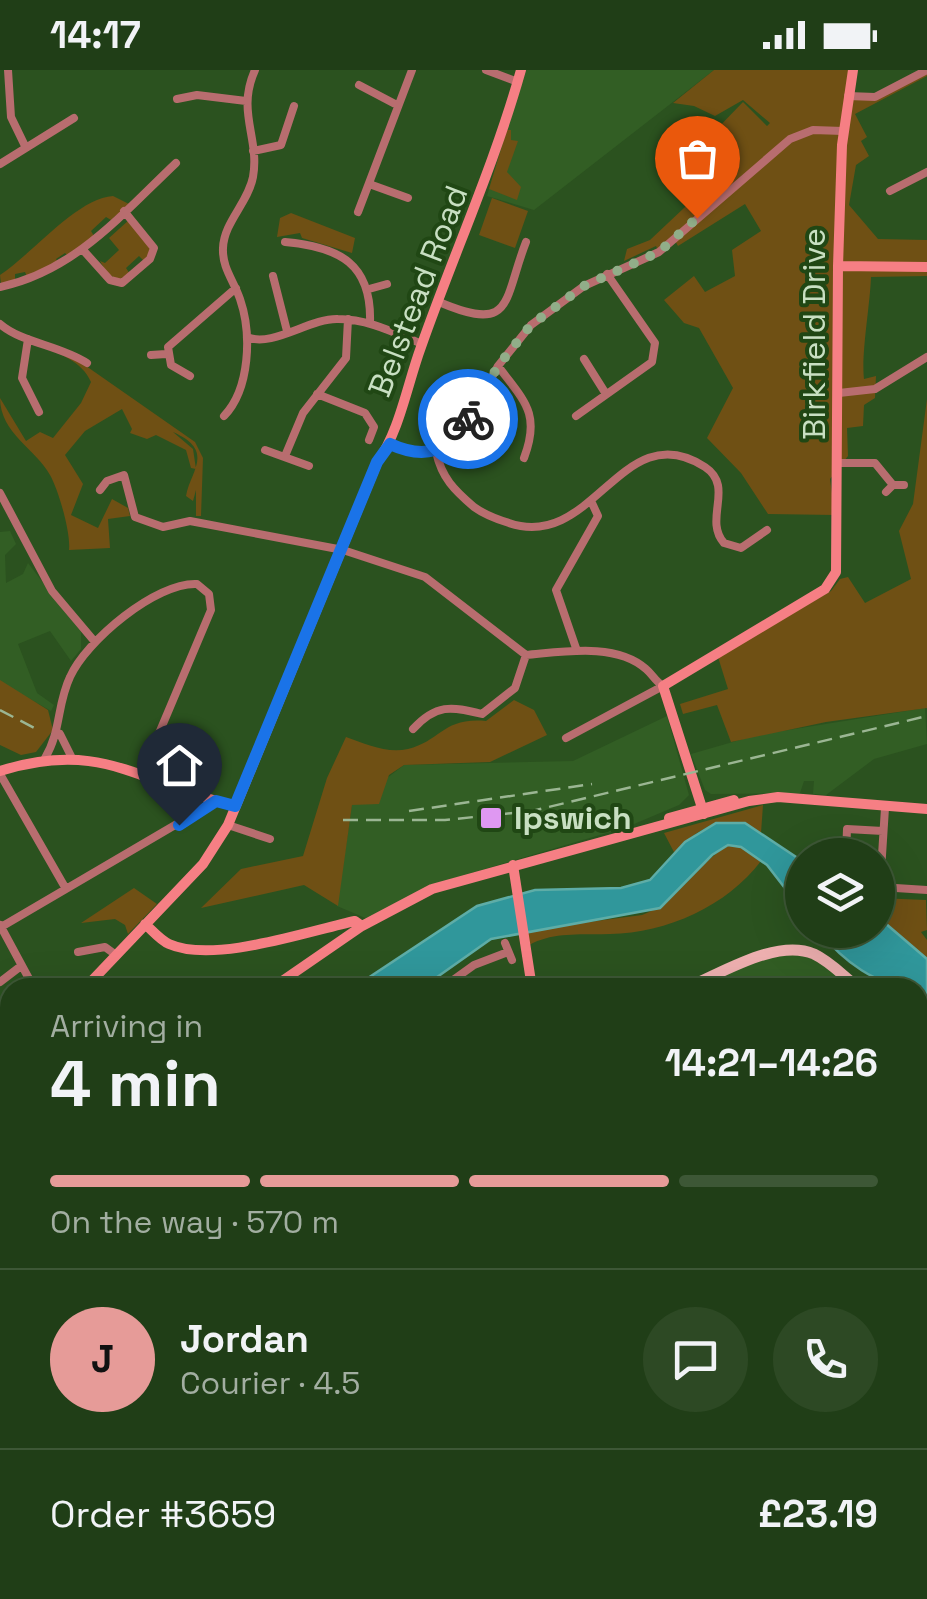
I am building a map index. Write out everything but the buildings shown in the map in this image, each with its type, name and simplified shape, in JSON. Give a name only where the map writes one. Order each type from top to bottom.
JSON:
[{"type":"main road","points":[[711,978],[774,953],[796,950],[819,957],[846,978]]},
{"type":"street","points":[[8,70],[10,117],[26,148]]},
{"type":"street","points":[[224,416],[243,387],[247,337],[236,288],[225,264],[224,244],[250,190],[252,151],[246,100],[255,70]]},
{"type":"street","points":[[359,213],[412,70]]},
{"type":"street","points":[[486,70],[518,82]]},
{"type":"street","name":"Belstead Road","points":[[95,978],[203,864],[228,826],[377,462],[390,444],[422,344],[493,167],[521,70]]},
{"type":"street","name":"Birkfield Drive","points":[[663,686],[820,592],[835,576],[844,536],[839,463],[838,266],[844,131],[853,70]]},
{"type":"street","points":[[848,96],[875,97],[927,70]]},
{"type":"street","points":[[362,91],[397,106]]},
{"type":"street","points":[[177,98],[194,95],[246,100]]},
{"type":"street","points":[[194,95],[195,106]]},
{"type":"street","points":[[252,151],[282,145],[294,106]]},
{"type":"street","points":[[0,164],[74,118]]},
{"type":"street","points":[[390,444],[407,452],[436,452],[460,434],[498,366],[531,325],[560,301],[606,274],[659,252],[793,138],[819,129],[844,131]]},
{"type":"street","points":[[0,286],[43,275],[83,250],[176,163]]},
{"type":"street","points":[[891,191],[927,172]]},
{"type":"street","points":[[372,184],[408,198]]},
{"type":"street","points":[[83,250],[112,281],[123,282],[130,277],[152,256],[154,246],[124,211]]},
{"type":"street","points":[[292,239],[347,260],[369,289],[370,323]]},
{"type":"street","points":[[439,302],[475,317],[496,313],[507,300],[526,242]]},
{"type":"street","points":[[838,266],[927,267]]},
{"type":"street","points":[[576,416],[652,362],[656,353],[655,343],[606,274]]},
{"type":"street","points":[[272,276],[287,331]]},
{"type":"street","points":[[369,289],[386,284]]},
{"type":"street","points":[[166,354],[179,333],[236,288]]},
{"type":"street","points":[[247,337],[260,340],[314,321],[348,319],[370,323],[422,344]]},
{"type":"street","points":[[284,456],[303,413],[346,358],[348,319]]},
{"type":"street","points":[[0,324],[28,339],[56,345],[86,363]]},
{"type":"street","points":[[28,339],[22,378],[39,412]]},
{"type":"street","points":[[151,356],[166,354]]},
{"type":"street","points":[[166,354],[174,369],[190,376]]},
{"type":"street","points":[[839,393],[869,392],[927,357]]},
{"type":"street","points":[[584,359],[606,394]]},
{"type":"street","points":[[498,366],[530,409],[532,436],[524,458]]},
{"type":"street","points":[[317,394],[365,413],[374,427],[369,440]]},
{"type":"street","points":[[265,450],[309,466]]},
{"type":"street","points":[[436,452],[449,486],[484,514],[529,530],[565,520],[592,503],[621,470],[640,459],[686,458],[704,466],[717,481],[721,492],[716,522],[720,540],[741,548],[767,530]]},
{"type":"street","points":[[839,463],[876,463],[890,488],[904,485]]},
{"type":"street","points":[[100,490],[106,481],[124,475],[135,516],[163,527],[202,523],[343,550],[426,577],[526,655],[577,650],[630,660],[663,686],[703,810]]},
{"type":"street","points":[[0,493],[52,591],[95,642]]},
{"type":"street","points":[[577,650],[556,590],[598,516],[592,503]]},
{"type":"street","points":[[46,758],[59,729],[66,686],[95,642],[163,591],[196,584],[212,599],[209,615],[141,776]]},
{"type":"street","points":[[413,729],[429,712],[449,706],[482,714],[515,688],[526,655]]},
{"type":"street","points":[[566,738],[663,686]]},
{"type":"street","points":[[59,729],[70,756]]},
{"type":"street","points":[[66,890],[0,772],[46,758],[70,756],[121,766],[235,806]]},
{"type":"street","points":[[28,978],[0,926],[244,786]]},
{"type":"street","points":[[287,978],[362,926],[432,888],[617,839],[703,810],[765,799],[927,809]]},
{"type":"street","points":[[884,808],[880,888],[927,890]]},
{"type":"street","points":[[228,826],[270,839]]},
{"type":"street","points":[[847,838],[847,829],[883,831]]},
{"type":"street","points":[[513,865],[531,978]]},
{"type":"street","points":[[145,924],[172,946],[193,948],[247,945],[354,921],[362,926]]},
{"type":"street","points":[[78,952],[105,947],[116,955]]},
{"type":"street","points":[[457,978],[508,952]]},
{"type":"street","points":[[5,978],[21,966]]},
{"type":"shaded area","points":[[523,70],[714,70],[534,210],[487,196]]},
{"type":"shaded area","points":[[714,70],[853,70],[848,96],[865,98],[927,70],[927,76],[855,114],[867,137],[861,141],[869,156],[856,165],[849,205],[878,239],[927,240],[927,276],[871,277],[863,369],[864,379],[876,376],[875,398],[864,405],[863,426],[847,428],[848,456],[830,479],[835,515],[768,514],[741,473],[707,438],[733,388],[699,328],[684,323],[664,300],[694,276],[705,292],[735,276],[732,250],[761,231],[745,204],[678,246],[674,239],[659,252],[656,246],[624,261],[627,249],[650,240],[736,159],[712,134],[743,102],[767,126],[770,123],[743,100],[715,116],[694,106],[673,103]]},
{"type":"shaded area","points":[[507,130],[511,130],[511,140],[518,141],[507,172],[521,187],[517,200],[489,189]]},
{"type":"shaded area","points":[[113,196],[129,204],[111,220],[106,217],[91,231],[94,236],[69,257],[65,253],[56,259],[58,263],[27,277],[25,272],[15,274],[15,281],[1,284],[0,275],[70,217],[99,199]]},
{"type":"shaded area","points":[[492,198],[528,211],[515,248],[479,235]]},
{"type":"shaded area","points":[[291,213],[355,238],[352,253],[302,238],[300,233],[277,237],[280,218]]},
{"type":"shaded area","points":[[129,220],[149,242],[151,252],[144,261],[139,256],[126,268],[130,274],[118,280],[107,273],[100,261],[105,263],[119,250],[109,238]]},
{"type":"shaded area","points":[[40,346],[66,352],[195,442],[203,458],[201,516],[196,516],[196,490],[193,501],[186,496],[195,469],[191,468],[186,450],[156,435],[147,439],[130,433],[132,429],[122,409],[85,431],[65,455],[83,484],[71,515],[98,528],[112,499],[128,508],[130,516],[108,519],[110,548],[69,550],[66,523],[53,482],[44,466],[12,431],[0,398],[26,441],[40,432],[53,438],[81,403],[91,382],[87,375],[70,359]],"holes":[[[173,432],[194,447],[196,467],[193,449]]]},
{"type":"shaded area","points":[[927,399],[927,708],[826,722],[731,742],[717,705],[683,714],[680,704],[728,689],[718,657],[831,591],[840,579],[848,577],[865,603],[911,579],[899,531],[913,504]]},
{"type":"shaded area","points":[[10,531],[16,544],[5,555],[6,583],[23,574],[28,563],[81,632],[81,649],[71,661],[50,631],[18,644],[37,693],[54,705],[51,711],[0,682],[0,532]]},
{"type":"shaded area","points":[[0,680],[48,710],[53,730],[36,752],[21,755],[0,745]]},
{"type":"shaded area","points":[[514,700],[534,710],[547,735],[490,762],[404,765],[389,775],[379,804],[352,805],[338,906],[304,885],[201,908],[241,869],[303,856],[327,778],[346,737],[384,749],[408,749],[451,726],[486,721]]},
{"type":"shaded area","points":[[925,708],[927,744],[874,759],[826,795],[813,794],[814,781],[804,781],[800,793],[711,794],[705,790],[691,754],[757,735]]},
{"type":"shaded area","points":[[667,716],[689,795],[679,805],[627,827],[427,886],[370,920],[337,906],[352,805],[404,765],[573,761]]},
{"type":"shaded area","points":[[763,805],[761,833],[737,824],[714,825],[694,836],[675,854],[664,833]]},
{"type":"shaded area","points":[[728,845],[740,847],[761,861],[731,891],[694,914],[653,928],[556,936],[526,947],[520,931],[642,915],[655,909]]},
{"type":"shaded area","points":[[134,888],[157,904],[128,934],[125,925],[115,919],[81,923]]},
{"type":"shaded area","points":[[895,899],[926,900],[927,930],[921,932],[927,940],[927,959],[895,932]]},
{"type":"shaded area","points":[[797,949],[843,978],[711,978],[780,951]]},
{"type":"water","points":[[716,823],[745,823],[785,850],[785,888],[767,865],[741,847],[728,845],[712,855],[660,908],[491,939],[436,978],[368,978],[477,906],[535,890],[621,888],[650,880],[685,842]]},
{"type":"water","points":[[895,932],[927,959],[927,978],[875,978],[834,948],[895,948]]},
{"type":"railway","points":[[0,710],[38,730]]},
{"type":"railway","points":[[343,820],[445,820],[532,811],[927,716]]},
{"type":"railway","points":[[409,811],[592,784]]},
{"type":"way so far","points":[[468,419],[498,366],[531,325],[584,286],[659,252],[697,218]]},
{"type":"place","name":"Ipswich","points":[[491,818]]},
{"type":"route","points":[[179,825],[216,801],[235,806],[377,462],[390,444],[407,452],[436,452],[460,434],[468,419]]}]
